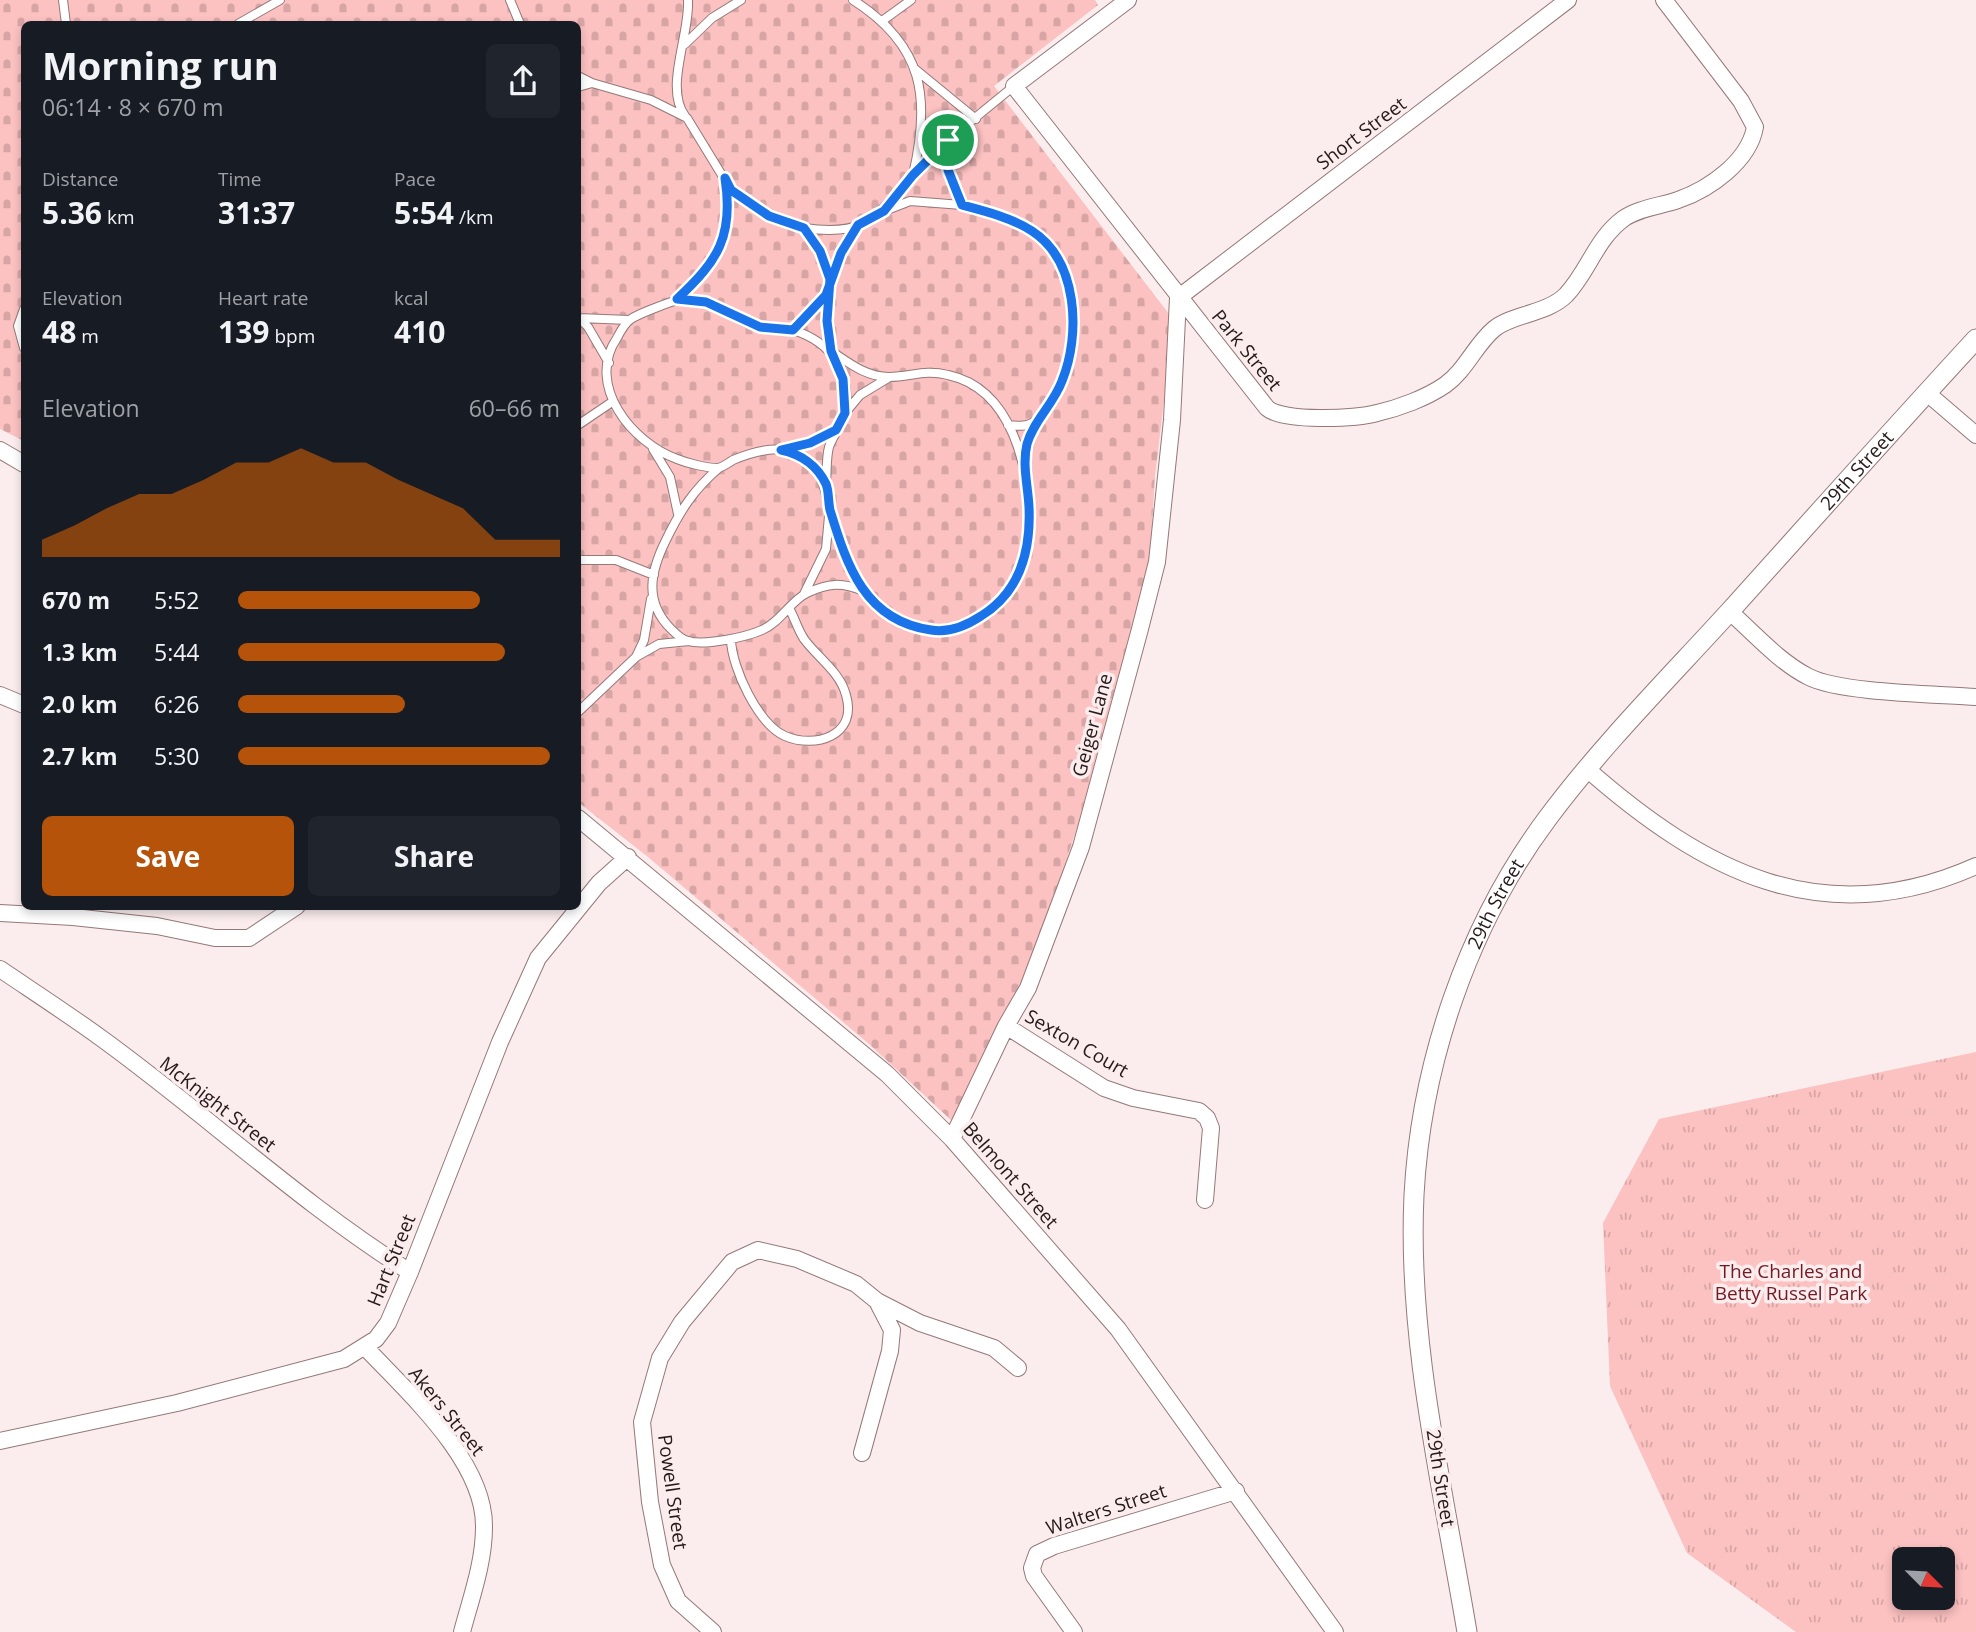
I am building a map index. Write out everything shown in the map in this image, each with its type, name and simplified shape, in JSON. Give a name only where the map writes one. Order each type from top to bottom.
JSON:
[{"type":"street","name":"Short Street","points":[[1178,298],[1568,0]]},
{"type":"street","name":"Park Street","points":[[1014,86],[1178,298],[1271,412],[1303,417],[1377,413],[1428,395],[1447,383],[1464,368],[1495,328],[1530,316],[1563,298],[1580,279],[1601,241],[1623,219],[1682,199],[1709,185],[1731,168],[1753,142],[1755,127],[1744,107],[1664,0]]},
{"type":"street","points":[[1014,86],[1121,2]]},
{"type":"street","name":"Geiger Lane","points":[[953,1139],[1006,1026],[1028,988],[1081,846],[1157,562],[1172,420],[1178,298]]},
{"type":"street","name":"29th Street","points":[[1467,1632],[1417,1333],[1413,1231],[1417,1153],[1434,1064],[1474,948],[1525,851],[1587,769],[1976,339]]},
{"type":"street","points":[[1927,393],[1976,435]]},
{"type":"street","points":[[0,450],[21,462]]},
{"type":"street","points":[[1730,611],[1789,664],[1810,678],[1874,689],[1976,697]]},
{"type":"street","points":[[0,695],[21,704]]},
{"type":"street","points":[[1587,769],[1644,818],[1680,842],[1721,864],[1784,886],[1821,893],[1857,894],[1931,881],[1976,866]]},
{"type":"street","name":"Belmont Street","points":[[581,820],[887,1073],[953,1139],[1118,1329],[1335,1632]]},
{"type":"street","name":"Hart Street","points":[[581,905],[599,883],[628,857]]},
{"type":"street","points":[[0,913],[157,926],[215,938],[249,938],[291,910]]},
{"type":"street","name":"Hart Street","points":[[0,1441],[177,1403],[344,1359],[366,1348],[388,1323],[500,1042],[538,958],[577,910]]},
{"type":"street","name":"McKnight Street","points":[[0,969],[102,1038],[303,1198],[360,1241],[410,1272]]},
{"type":"street","name":"Sexton Court","points":[[1006,1026],[1104,1088],[1133,1098],[1199,1111],[1207,1118],[1210,1128],[1205,1200]]},
{"type":"street","name":"Powell Street","points":[[713,1632],[678,1601],[662,1565],[642,1422],[660,1358],[682,1322],[732,1262],[758,1250],[823,1269],[856,1284],[877,1301],[920,1323],[994,1348],[1018,1368]]},
{"type":"street","points":[[862,1453],[890,1350],[892,1330],[877,1301]]},
{"type":"street","name":"Akers Street","points":[[366,1348],[429,1415],[470,1471],[485,1526],[482,1559],[462,1632]]},
{"type":"street","name":"Walters Street","points":[[1074,1632],[1034,1576],[1032,1568],[1037,1554],[1055,1546],[1236,1491]]},
{"type":"lane","points":[[63,0],[66,21]]},
{"type":"lane","points":[[253,21],[280,0]]},
{"type":"lane","points":[[510,0],[521,21]]},
{"type":"lane","points":[[688,0],[685,44],[676,94],[680,108],[731,190],[769,216],[804,228],[842,231],[911,201],[962,205],[986,211],[1031,230],[1041,239],[1067,280],[1073,324],[1070,353],[1062,381],[1046,412],[1035,422],[1025,426],[1008,425]]},
{"type":"lane","points":[[853,0],[882,21],[902,44],[915,69],[923,108],[921,139],[913,175]]},
{"type":"lane","points":[[882,21],[911,0]]},
{"type":"lane","points":[[685,44],[712,18],[736,1]]},
{"type":"lane","points":[[915,69],[976,120]]},
{"type":"lane","points":[[581,78],[651,100],[687,118]]},
{"type":"lane","points":[[581,86],[592,83]]},
{"type":"lane","points":[[884,211],[913,175],[948,140],[976,120],[1014,86]]},
{"type":"lane","points":[[948,140],[948,170],[962,205]]},
{"type":"lane","points":[[581,318],[629,320],[677,299],[705,273],[719,250],[728,224],[725,178]]},
{"type":"lane","points":[[845,413],[843,379],[831,351],[826,295],[841,253],[858,225]]},
{"type":"lane","points":[[804,228],[820,251],[830,279]]},
{"type":"lane","points":[[793,330],[826,295]]},
{"type":"lane","points":[[677,299],[706,302],[760,327],[793,330],[814,337],[860,371],[889,377]]},
{"type":"lane","points":[[21,318],[18,326],[21,337]]},
{"type":"lane","points":[[629,320],[613,343],[607,386],[612,402],[625,421],[647,443],[670,477],[678,514]]},
{"type":"lane","points":[[581,321],[588,327],[609,363]]},
{"type":"lane","points":[[919,371],[951,375],[979,390],[1008,425],[1025,465],[1029,509],[1028,545],[1018,579],[997,607],[967,625],[933,631],[902,624],[889,617],[863,591],[843,548],[829,506],[826,484],[829,448],[845,413],[860,395],[889,377],[919,371]]},
{"type":"lane","points":[[581,423],[612,402]]},
{"type":"lane","points":[[1025,465],[1035,422]]},
{"type":"lane","points":[[636,657],[644,640],[654,575],[661,550],[678,514],[699,485],[719,468],[759,451],[781,450],[810,443],[836,430]]},
{"type":"lane","points":[[647,443],[676,459],[719,468]]},
{"type":"lane","points":[[781,450],[793,453],[811,464],[826,484]]},
{"type":"lane","points":[[581,709],[636,657],[659,644],[731,639],[762,631],[777,623],[804,594],[820,566],[826,549],[829,506]]},
{"type":"lane","points":[[581,560],[616,560],[654,575]]},
{"type":"lane","points":[[804,594],[836,583],[863,591]]},
{"type":"lane","points":[[651,598],[660,619],[688,642]]},
{"type":"lane","points":[[731,639],[743,681],[754,705],[772,727],[783,735],[809,743],[831,738],[846,722],[848,702],[845,691],[832,669],[804,639],[790,610]]},
{"type":"green space","points":[[0,0],[1095,0],[1098,5],[994,86],[1169,314],[1169,359],[1155,476],[1150,559],[1077,828],[1038,944],[1007,1020],[952,1121],[869,1044],[648,857],[581,804],[581,21],[21,21],[21,440],[0,429]]},
{"type":"green space","name":"The Charles and Betty Russel Park","points":[[1976,1052],[1976,1632],[1796,1632],[1687,1553],[1610,1386],[1603,1223],[1659,1119]]},
{"type":"route","points":[[948,140],[913,175],[884,211],[858,225],[841,253],[826,295],[793,330],[760,327],[706,302],[677,299],[705,273],[719,250],[728,224],[725,178],[731,190],[769,216],[804,228],[820,251],[830,279],[826,295],[827,321],[831,351],[841,368],[845,413],[836,430],[810,443],[781,450],[793,453],[811,464],[826,484],[829,506],[843,548],[863,591],[876,607],[902,624],[933,631],[967,625],[997,607],[1018,579],[1028,545],[1029,509],[1025,465],[1027,446],[1035,422],[1046,412],[1062,381],[1070,353],[1073,324],[1067,280],[1041,239],[1031,230],[986,211],[962,205],[948,170],[948,140]]}]
